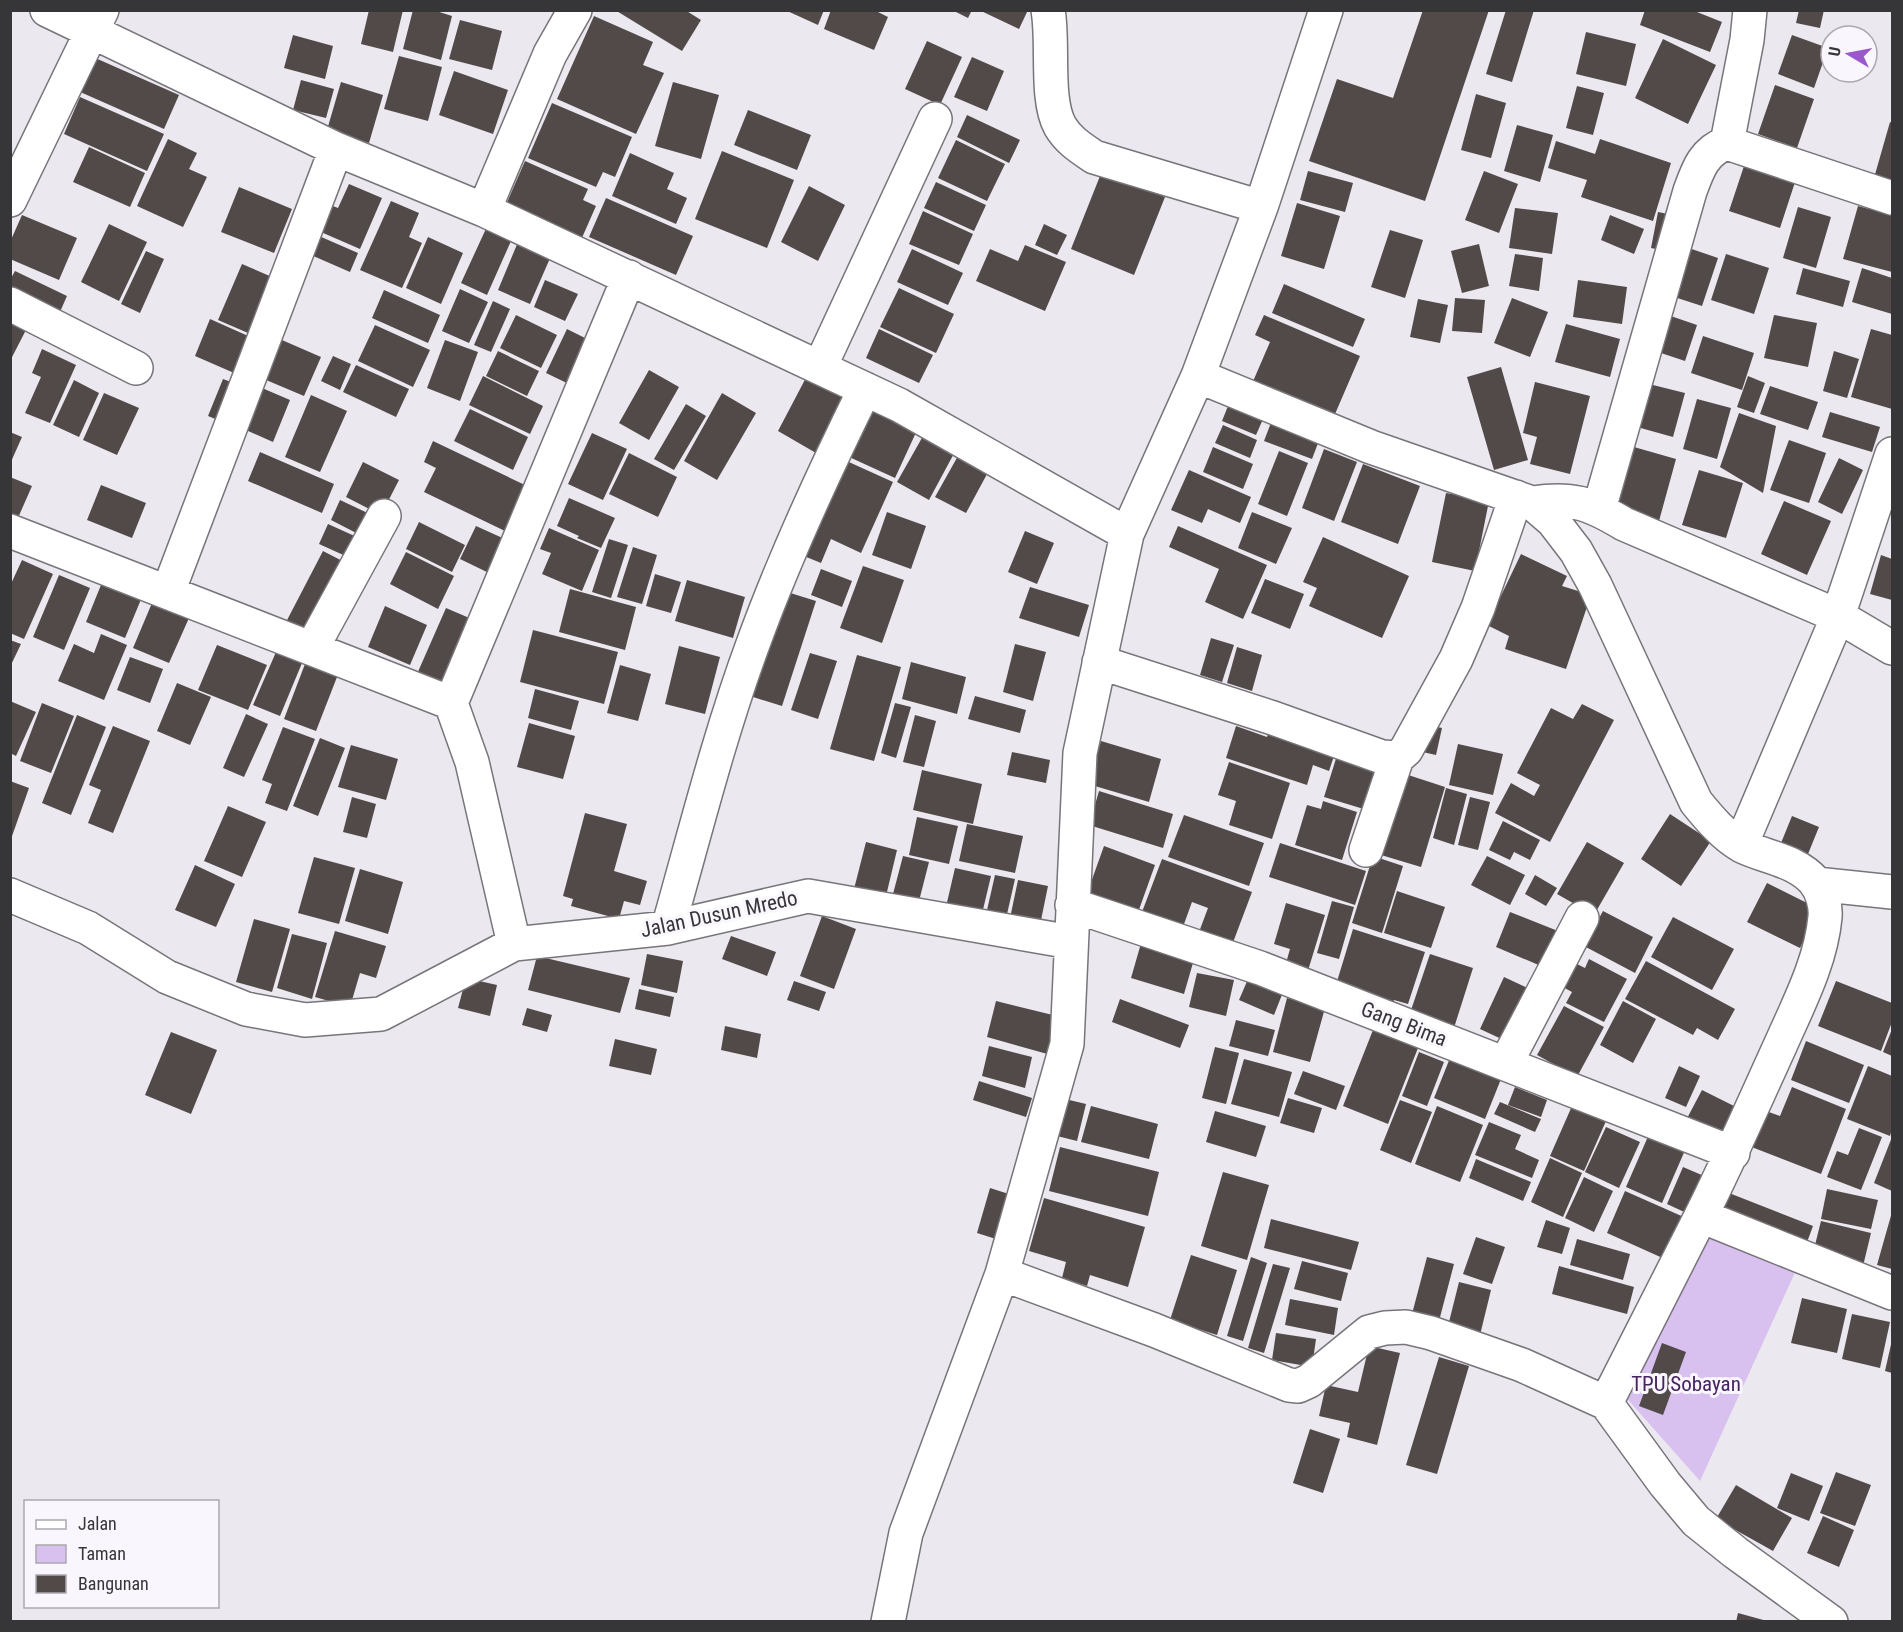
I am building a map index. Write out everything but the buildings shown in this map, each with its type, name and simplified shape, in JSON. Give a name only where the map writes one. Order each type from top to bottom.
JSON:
[{"type":"street","points":[[47,10],[96,21],[336,149],[484,210],[899,405],[1126,534]]},
{"type":"street","points":[[484,210],[550,54],[575,10]]},
{"type":"street","points":[[1048,10],[1054,110],[1060,127],[1074,143],[1094,157],[1261,207]]},
{"type":"street","points":[[888,1622],[906,1533],[1002,1274],[1067,1044],[1080,753],[1126,534],[1198,376],[1261,207],[1326,10]]},
{"type":"street","points":[[1727,143],[1747,40],[1750,10]]},
{"type":"street","points":[[10,200],[96,21]]},
{"type":"street","points":[[820,367],[935,119]]},
{"type":"street","points":[[1590,506],[1690,191],[1697,171],[1707,154],[1727,143],[1893,198]]},
{"type":"street","points":[[168,592],[336,149]]},
{"type":"street","points":[[514,944],[472,762],[451,703],[629,278]]},
{"type":"street","points":[[10,304],[136,368]]},
{"type":"street","points":[[1198,376],[1371,447],[1531,500],[1590,506],[1624,524],[1838,616],[1893,648]]},
{"type":"street","points":[[668,928],[713,769],[752,645],[793,543],[865,389]]},
{"type":"street","points":[[1741,845],[1838,616],[1893,454]]},
{"type":"street","points":[[1366,850],[1397,758],[1406,750],[1456,659],[1478,608],[1531,500]]},
{"type":"street","points":[[1531,500],[1553,521],[1570,543],[1595,585],[1696,802],[1715,824],[1741,845],[1789,863],[1804,872],[1816,884],[1823,898],[1825,915],[1818,953],[1802,996],[1733,1153],[1606,1403]]},
{"type":"street","points":[[312,648],[384,516]]},
{"type":"street","points":[[10,531],[451,703]]},
{"type":"street","points":[[1099,662],[1273,718],[1382,757],[1397,758]]},
{"type":"street","points":[[1816,884],[1893,892]]},
{"type":"street","name":"Jalan Dusun Mredo","points":[[10,895],[88,928],[167,977],[246,1010],[305,1020],[381,1014],[514,944],[668,928],[807,896],[1071,942]]},
{"type":"street","name":"Gang Bima","points":[[1072,905],[1260,968],[1733,1153]]},
{"type":"street","points":[[1506,1063],[1582,918]]},
{"type":"street","points":[[1701,1216],[1893,1293]]},
{"type":"street","points":[[1002,1274],[1154,1330],[1289,1385],[1298,1386],[1309,1381],[1370,1332],[1385,1328],[1406,1328],[1431,1333],[1522,1365],[1606,1403],[1665,1484],[1696,1521],[1745,1560],[1831,1622]]},
{"type":"green space","name":"TPU Sobayan","points":[[1706,1227],[1802,1257],[1700,1481],[1622,1393]]}]
